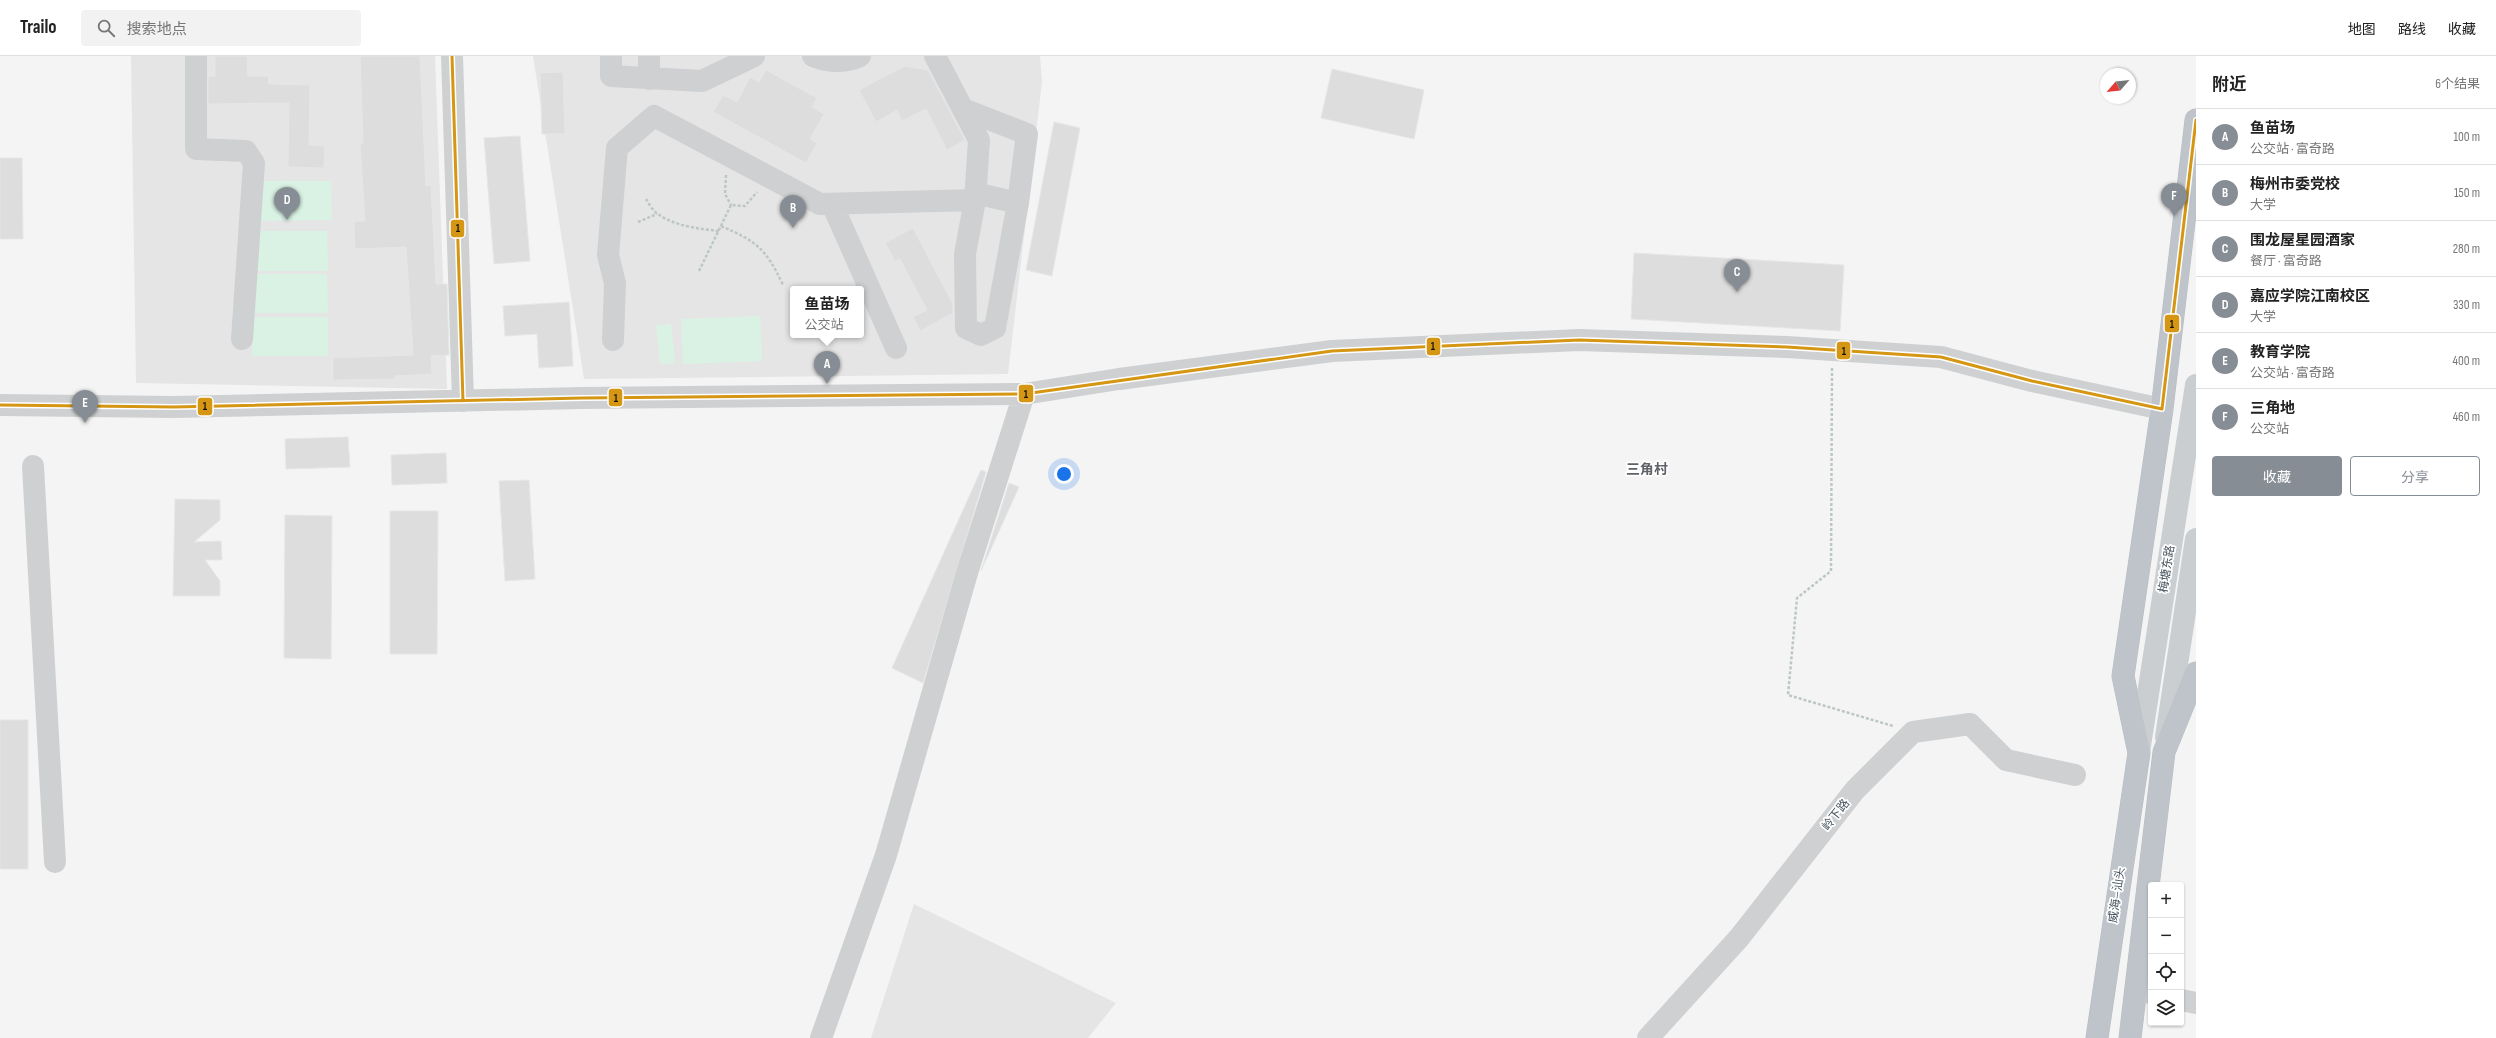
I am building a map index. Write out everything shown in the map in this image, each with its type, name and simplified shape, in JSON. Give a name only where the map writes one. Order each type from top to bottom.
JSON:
[{"type":"highway","points":[[2139,753],[2123,676],[2162,409],[2196,120]]},
{"type":"highway","points":[[2130,1038],[2143,991],[2164,752],[2196,673]]},
{"type":"highway","name":"威海—汕头","points":[[2097,1038],[2139,753]]},
{"type":"main road","name":"梅塘东路","points":[[2139,753],[2196,385]]},
{"type":"main road","name":"梅塘东路","points":[[2164,752],[2196,539]]},
{"type":"street","points":[[196,56],[196,149],[246,151],[254,163],[242,339]]},
{"type":"street","points":[[452,56],[463,401]]},
{"type":"street","points":[[611,56],[611,76],[702,81],[754,56]]},
{"type":"street","points":[[649,56],[649,79]]},
{"type":"street","points":[[813,56],[825,61],[850,60],[860,56]]},
{"type":"street","points":[[935,56],[979,140],[975,197],[965,254],[966,328],[981,335],[995,328],[1018,203],[1027,134],[963,109]]},
{"type":"street","points":[[613,340],[614,283],[608,255],[617,148],[654,116],[820,204],[975,197],[1018,203]]},
{"type":"street","points":[[832,204],[896,348]]},
{"type":"street","points":[[0,405],[174,408],[463,401],[1024,394],[1119,379],[1332,351],[1579,340],[1832,350],[1942,357],[2055,386],[2162,409]]},
{"type":"street","points":[[821,1038],[886,855],[967,573],[1024,394]]},
{"type":"street","points":[[33,466],[55,862]]},
{"type":"street","points":[[1913,732],[1970,724],[2006,760],[2075,775]]},
{"type":"street","name":"岭下路","points":[[1648,1038],[1739,938],[1855,790],[1913,732]]},
{"type":"street","points":[[2184,1001],[2196,1003]]},
{"type":"path","points":[[726,172],[725,194],[731,205]]},
{"type":"path","points":[[731,205],[745,206],[758,191]]},
{"type":"path","points":[[646,199],[658,214],[695,228],[719,231]]},
{"type":"path","points":[[699,271],[731,205]]},
{"type":"path","points":[[638,222],[658,214]]},
{"type":"path","points":[[721,226],[758,244],[771,261],[783,286]]},
{"type":"path","points":[[1832,350],[1831,571],[1797,598],[1788,695],[1913,732]]},
{"type":"shaded area","points":[[131,56],[435,56],[447,389],[136,383]]},
{"type":"shaded area","points":[[533,56],[1040,56],[1042,82],[1008,374],[584,379]]},
{"type":"shaded area","points":[[914,904],[1116,1003],[1088,1038],[871,1038]]},
{"type":"green space","points":[[256,181],[331,181],[332,220],[256,221]]},
{"type":"green space","points":[[251,231],[327,231],[328,271],[252,271]]},
{"type":"green space","points":[[252,274],[327,274],[328,313],[252,313]]},
{"type":"green space","points":[[760,316],[762,361],[683,364],[681,319]]},
{"type":"green space","points":[[252,317],[328,317],[328,356],[252,356]]},
{"type":"green space","points":[[671,324],[675,363],[660,364],[656,325]]},
{"type":"building","points":[[215,56],[247,56],[248,76],[268,76],[269,84],[310,85],[309,145],[325,146],[324,168],[288,167],[289,103],[208,104],[208,77],[215,76]]},
{"type":"building","points":[[360,56],[420,56],[426,186],[431,185],[436,284],[447,284],[449,355],[431,356],[432,374],[395,376],[395,379],[333,380],[333,358],[413,355],[406,247],[355,249],[354,222],[365,221],[360,143],[363,143]]},
{"type":"building","points":[[905,66],[928,70],[965,140],[947,150],[926,109],[902,121],[897,110],[876,122],[859,90]]},
{"type":"building","points":[[1332,69],[1424,90],[1414,139],[1321,118]]},
{"type":"building","points":[[766,70],[817,98],[812,107],[824,114],[810,139],[817,143],[806,163],[713,112],[723,95],[737,102],[750,77],[759,82]]},
{"type":"building","points":[[563,72],[565,134],[542,134],[540,73]]},
{"type":"building","points":[[1054,122],[1080,128],[1052,276],[1026,270]]},
{"type":"building","points":[[520,136],[530,261],[494,264],[484,138]]},
{"type":"building","points":[[0,158],[22,158],[23,239],[0,239]]},
{"type":"building","points":[[913,228],[953,304],[953,313],[920,331],[913,317],[927,310],[900,259],[895,261],[885,243]]},
{"type":"building","points":[[1634,253],[1844,265],[1840,331],[1631,319]]},
{"type":"building","points":[[569,302],[573,366],[539,368],[537,334],[505,336],[503,306]]},
{"type":"building","points":[[348,437],[350,467],[286,469],[285,439]]},
{"type":"building","points":[[446,453],[447,483],[392,485],[391,455]]},
{"type":"building","points":[[981,470],[986,472],[923,683],[892,668]]},
{"type":"building","points":[[529,480],[535,579],[505,581],[499,481]]},
{"type":"building","points":[[1009,483],[1019,487],[981,571]]},
{"type":"building","points":[[175,499],[220,500],[220,520],[194,542],[221,541],[222,560],[205,560],[220,581],[220,596],[173,596]]},
{"type":"building","points":[[390,511],[438,511],[437,654],[390,654]]},
{"type":"building","points":[[285,515],[332,516],[331,659],[284,658]]},
{"type":"building","points":[[0,720],[28,720],[28,869],[0,869]]},
{"type":"transit line","name":"1","points":[[452,56],[463,401]]},
{"type":"transit line","name":"1","points":[[0,405],[174,407],[582,398],[1024,394],[1332,351],[1579,340],[1787,347],[1941,357],[2032,381],[2162,409],[2196,120]]},
{"type":"place","name":"三角地","points":[[2174,216]]},
{"type":"place","name":"嘉应学院江南校区","points":[[287,220]]},
{"type":"place","name":"梅州市委党校","points":[[793,228]]},
{"type":"place","name":"围龙屋星园酒家","points":[[1737,292]]},
{"type":"place","name":"鱼苗场","points":[[827,384]]},
{"type":"place","name":"教育学院","points":[[85,423]]},
{"type":"district","name":"三角村","points":[[1647,469]]}]
